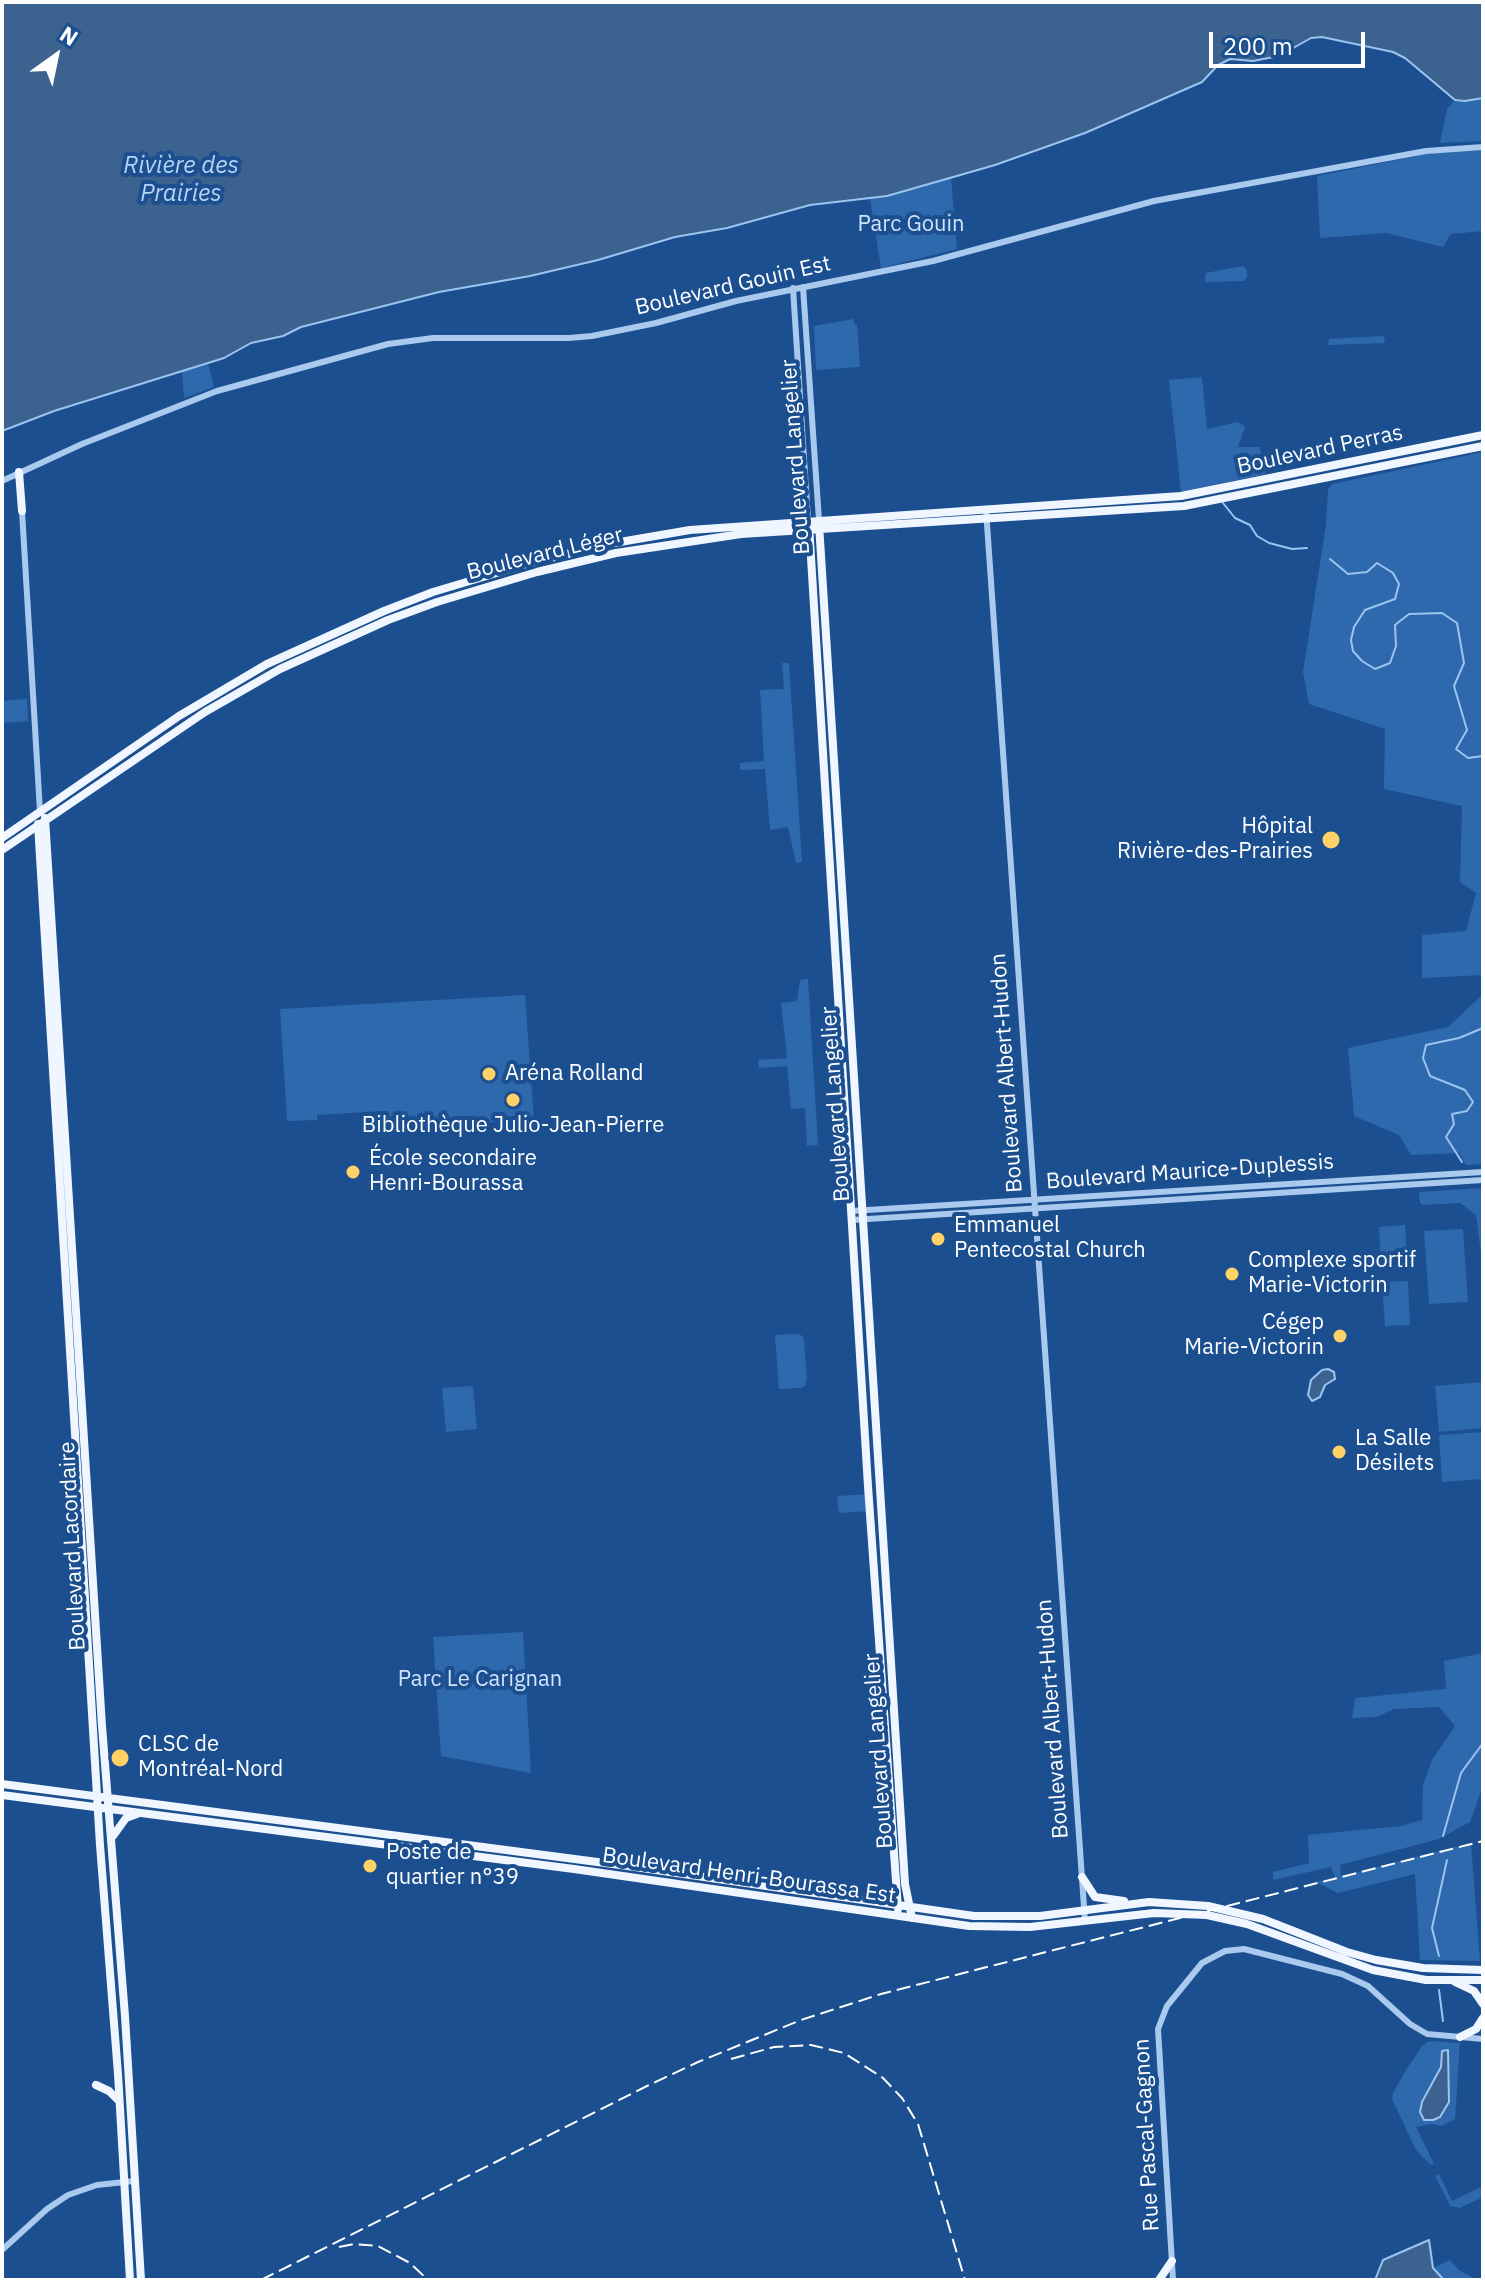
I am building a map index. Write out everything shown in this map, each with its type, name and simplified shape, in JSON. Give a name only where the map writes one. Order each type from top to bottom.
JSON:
[{"type":"main road","name":"Boulevard Perras","points":[[1165,503],[1483,435]]},
{"type":"main road","name":"Boulevard Perras","points":[[1165,503],[1234,497],[1483,446]]},
{"type":"main road","name":"Boulevard Lacordaire","points":[[19,472],[22,511]]},
{"type":"main road","name":"Boulevard Léger","points":[[809,525],[819,530],[1165,503]]},
{"type":"main road","name":"Boulevard Léger","points":[[2,838],[41,818],[245,688],[327,646],[388,620],[487,586],[562,565],[740,530],[809,525],[819,520],[986,515]]},
{"type":"main road","name":"Boulevard Langelier","points":[[819,520],[856,1215]]},
{"type":"main road","name":"Boulevard Langelier","points":[[809,525],[903,1905],[899,1916]]},
{"type":"main road","name":"Boulevard Léger","points":[[2,850],[41,818]]},
{"type":"main road","name":"Boulevard Lacordaire","points":[[41,818],[98,1797],[130,2280]]},
{"type":"main road","name":"Boulevard Lacordaire","points":[[41,818],[141,2280]]},
{"type":"main road","name":"Boulevard Henri-Bourassa Est","points":[[2,1784],[999,1917],[1054,1915],[1132,1903],[1179,1903],[1224,1908],[1263,1919],[1365,1958],[1423,1968],[1483,1970]]},
{"type":"main road","name":"Boulevard Henri-Bourassa Est","points":[[2,1795],[574,1869],[1000,1929],[1154,1913],[1207,1915],[1273,1933],[1360,1967],[1412,1978],[1483,1980]]},
{"type":"main road","points":[[112,1846],[115,1831],[126,1818],[146,1814]]},
{"type":"main road","points":[[1082,1877],[1095,1897],[1132,1903]]},
{"type":"main road","name":"Boulevard Langelier","points":[[903,1905],[912,1918]]},
{"type":"main road","points":[[1451,1981],[1474,1991],[1483,2004]]},
{"type":"main road","points":[[1460,2037],[1476,2029],[1483,2018]]},
{"type":"main road","points":[[96,2085],[118,2100]]},
{"type":"main road","points":[[1159,2280],[1172,2261]]},
{"type":"street","name":"Boulevard Gouin Est","points":[[2,481],[94,439],[217,391],[388,344],[433,338],[580,338],[629,329],[793,288],[933,261],[1154,201],[1434,150],[1483,147]]},
{"type":"street","name":"Boulevard Langelier","points":[[803,287],[819,520]]},
{"type":"street","name":"Boulevard Langelier","points":[[793,288],[809,525]]},
{"type":"street","name":"Boulevard Lacordaire","points":[[22,511],[41,818]]},
{"type":"street","name":"Boulevard Albert-Hudon","points":[[986,515],[1085,1921]]},
{"type":"street","name":"Boulevard Maurice-Duplessis","points":[[856,1215],[1034,1199],[1483,1172]]},
{"type":"street","name":"Boulevard Maurice-Duplessis","points":[[856,1215],[1034,1208],[1483,1180]]},
{"type":"street","name":"Rue Pascal-Gagnon","points":[[1173,2280],[1158,2029],[1167,2006],[1196,1969],[1209,1958],[1225,1951],[1244,1949],[1348,1976],[1375,1991],[1421,2032],[1433,2036],[1460,2037]]},
{"type":"street","points":[[1460,2037],[1483,2033]]},
{"type":"street","points":[[1460,2037],[1483,2039]]},
{"type":"street","points":[[2,2250],[47,2209],[68,2195],[91,2187],[134,2181]]},
{"type":"green space","points":[[1483,98],[1483,141],[1440,143],[1447,109],[1455,100]]},
{"type":"green space","points":[[1483,150],[1483,231],[1451,234],[1443,247],[1386,233],[1320,238],[1317,176],[1433,153]]},
{"type":"green space","name":"Parc Gouin","points":[[951,177],[957,249],[881,268],[870,198]]},
{"type":"green space","points":[[1243,266],[1247,270],[1244,281],[1205,282],[1206,273]]},
{"type":"green space","points":[[854,319],[860,367],[816,370],[814,326]]},
{"type":"green space","points":[[1383,336],[1384,343],[1328,345],[1329,339]]},
{"type":"green space","points":[[208,363],[214,387],[184,398],[182,371]]},
{"type":"green space","points":[[1202,377],[1207,429],[1238,422],[1245,427],[1238,447],[1260,447],[1265,474],[1181,492],[1169,380]]},
{"type":"green space","points":[[1483,452],[1483,975],[1422,978],[1422,935],[1466,931],[1476,893],[1460,882],[1462,806],[1384,789],[1385,729],[1309,704],[1303,672],[1326,525],[1328,489],[1332,484]]},
{"type":"green space","points":[[782,663],[789,663],[802,862],[796,863],[788,827],[770,830],[765,769],[740,770],[740,763],[764,761],[760,690],[784,689]]},
{"type":"green space","points":[[27,699],[28,721],[3,723],[2,739],[2,701]]},
{"type":"green space","points":[[808,979],[818,1145],[807,1146],[805,1108],[791,1109],[787,1066],[759,1068],[758,1060],[787,1058],[781,1003],[797,1001],[800,980]]},
{"type":"green space","points":[[1483,987],[1483,1164],[1466,1165],[1459,1153],[1411,1155],[1399,1135],[1354,1116],[1348,1048],[1448,1027],[1480,997]]},
{"type":"green space","points":[[525,995],[534,1120],[385,1129],[383,1111],[317,1115],[317,1120],[287,1121],[280,1009]]},
{"type":"green space","points":[[1482,1184],[1483,1270],[1476,1215],[1460,1203],[1423,1205],[1419,1192],[1482,1188]]},
{"type":"green space","points":[[1405,1225],[1408,1267],[1381,1269],[1379,1227]]},
{"type":"green space","points":[[1463,1229],[1468,1302],[1429,1304],[1424,1231]]},
{"type":"green space","points":[[1408,1281],[1410,1325],[1385,1326],[1382,1282]]},
{"type":"green space","points":[[775,1335],[803,1336],[807,1380],[805,1386],[800,1388],[779,1389]]},
{"type":"green space","points":[[1483,1382],[1483,1428],[1439,1432],[1435,1386]]},
{"type":"green space","points":[[473,1386],[477,1429],[446,1432],[442,1388]]},
{"type":"green space","points":[[1483,1432],[1483,1479],[1442,1482],[1439,1435]]},
{"type":"green space","points":[[869,1494],[871,1511],[839,1513],[837,1496]]},
{"type":"green space","name":"Parc Le Carignan","points":[[523,1632],[531,1773],[441,1756],[433,1637]]},
{"type":"green space","points":[[1483,1653],[1483,1786],[1470,1822],[1439,1839],[1340,1865],[1341,1876],[1471,1843],[1480,1961],[1420,1960],[1415,1874],[1338,1893],[1316,1882],[1335,1877],[1331,1867],[1273,1880],[1273,1872],[1309,1863],[1308,1835],[1401,1826],[1422,1820],[1423,1785],[1432,1760],[1455,1726],[1439,1707],[1394,1709],[1377,1717],[1352,1718],[1355,1698],[1446,1689],[1444,1661]]},
{"type":"green space","points":[[1429,2041],[1460,2043],[1455,2119],[1441,2126],[1416,2127],[1434,2164],[1431,2165],[1416,2150],[1392,2099],[1406,2070]]},
{"type":"green space","points":[[1439,2174],[1452,2201],[1483,2186],[1483,2197],[1460,2208],[1450,2206],[1435,2176]]},
{"type":"green space","points":[[1450,2260],[1459,2270],[1477,2280],[1444,2280],[1433,2268]]},
{"type":"water","name":"Rivière des Prairies","points":[[2,2],[1483,2],[1483,98],[1455,100],[1405,58],[1393,52],[1322,37],[1311,38],[1279,56],[1253,61],[1230,59],[1218,65],[1202,82],[1085,133],[995,165],[887,196],[810,205],[727,228],[675,237],[598,260],[439,292],[301,327],[283,336],[251,343],[224,358],[54,411],[2,431]]},
{"type":"water","points":[[1322,1370],[1334,1372],[1335,1379],[1325,1385],[1320,1397],[1312,1401],[1308,1395],[1311,1380]]},
{"type":"water","points":[[1448,2050],[1449,2102],[1440,2117],[1424,2120],[1420,2112],[1422,2102],[1441,2067],[1442,2051]]},
{"type":"water","points":[[1429,2240],[1433,2268],[1444,2280],[1375,2280],[1383,2260]]},
{"type":"waterway","points":[[1223,503],[1235,518],[1250,525],[1257,536],[1269,543],[1292,549],[1307,548]]},
{"type":"waterway","points":[[1330,559],[1348,574],[1367,572],[1377,563],[1393,573],[1399,584],[1395,599],[1365,610],[1354,627],[1351,640],[1353,651],[1375,669],[1390,663],[1396,646],[1395,625],[1409,614],[1442,613],[1457,623],[1464,663],[1454,686],[1467,730],[1456,749],[1468,758],[1483,756]]},
{"type":"waterway","points":[[1462,1162],[1446,1137],[1454,1124],[1452,1114],[1467,1111],[1473,1102],[1465,1090],[1430,1076],[1423,1058],[1426,1045],[1459,1038],[1483,1028]]},
{"type":"waterway","points":[[1443,1836],[1461,1773],[1483,1743]]},
{"type":"waterway","points":[[1439,1956],[1432,1928],[1447,1860]]},
{"type":"waterway","points":[[1439,1990],[1443,2021]]},
{"type":"railway","points":[[261,2280],[647,2086],[801,2020],[881,1994],[1483,1841]]},
{"type":"railway","points":[[731,2059],[774,2047],[811,2045],[844,2053],[883,2078],[902,2098],[918,2124],[965,2280]]},
{"type":"railway","points":[[339,2247],[354,2244],[378,2246],[410,2263],[428,2280]]},
{"type":"place","name":"Hôpital Rivière-des-Prairies","points":[[1331,840]]},
{"type":"place","name":"Aréna Rolland","points":[[489,1074]]},
{"type":"place","name":"Bibliothèque Julio-Jean-Pierre","points":[[513,1100]]},
{"type":"place","name":"École secondaire Henri-Bourassa","points":[[353,1172]]},
{"type":"place","name":"Emmanuel Pentecostal Church","points":[[938,1239]]},
{"type":"place","name":"Complexe sportif Marie-Victorin","points":[[1232,1274]]},
{"type":"place","name":"Cégep Marie-Victorin","points":[[1340,1336]]},
{"type":"place","name":"La Salle Désilets","points":[[1339,1452]]},
{"type":"place","name":"CLSC de Montréal-Nord","points":[[120,1758]]},
{"type":"place","name":"Poste de quartier n°39","points":[[370,1866]]}]
